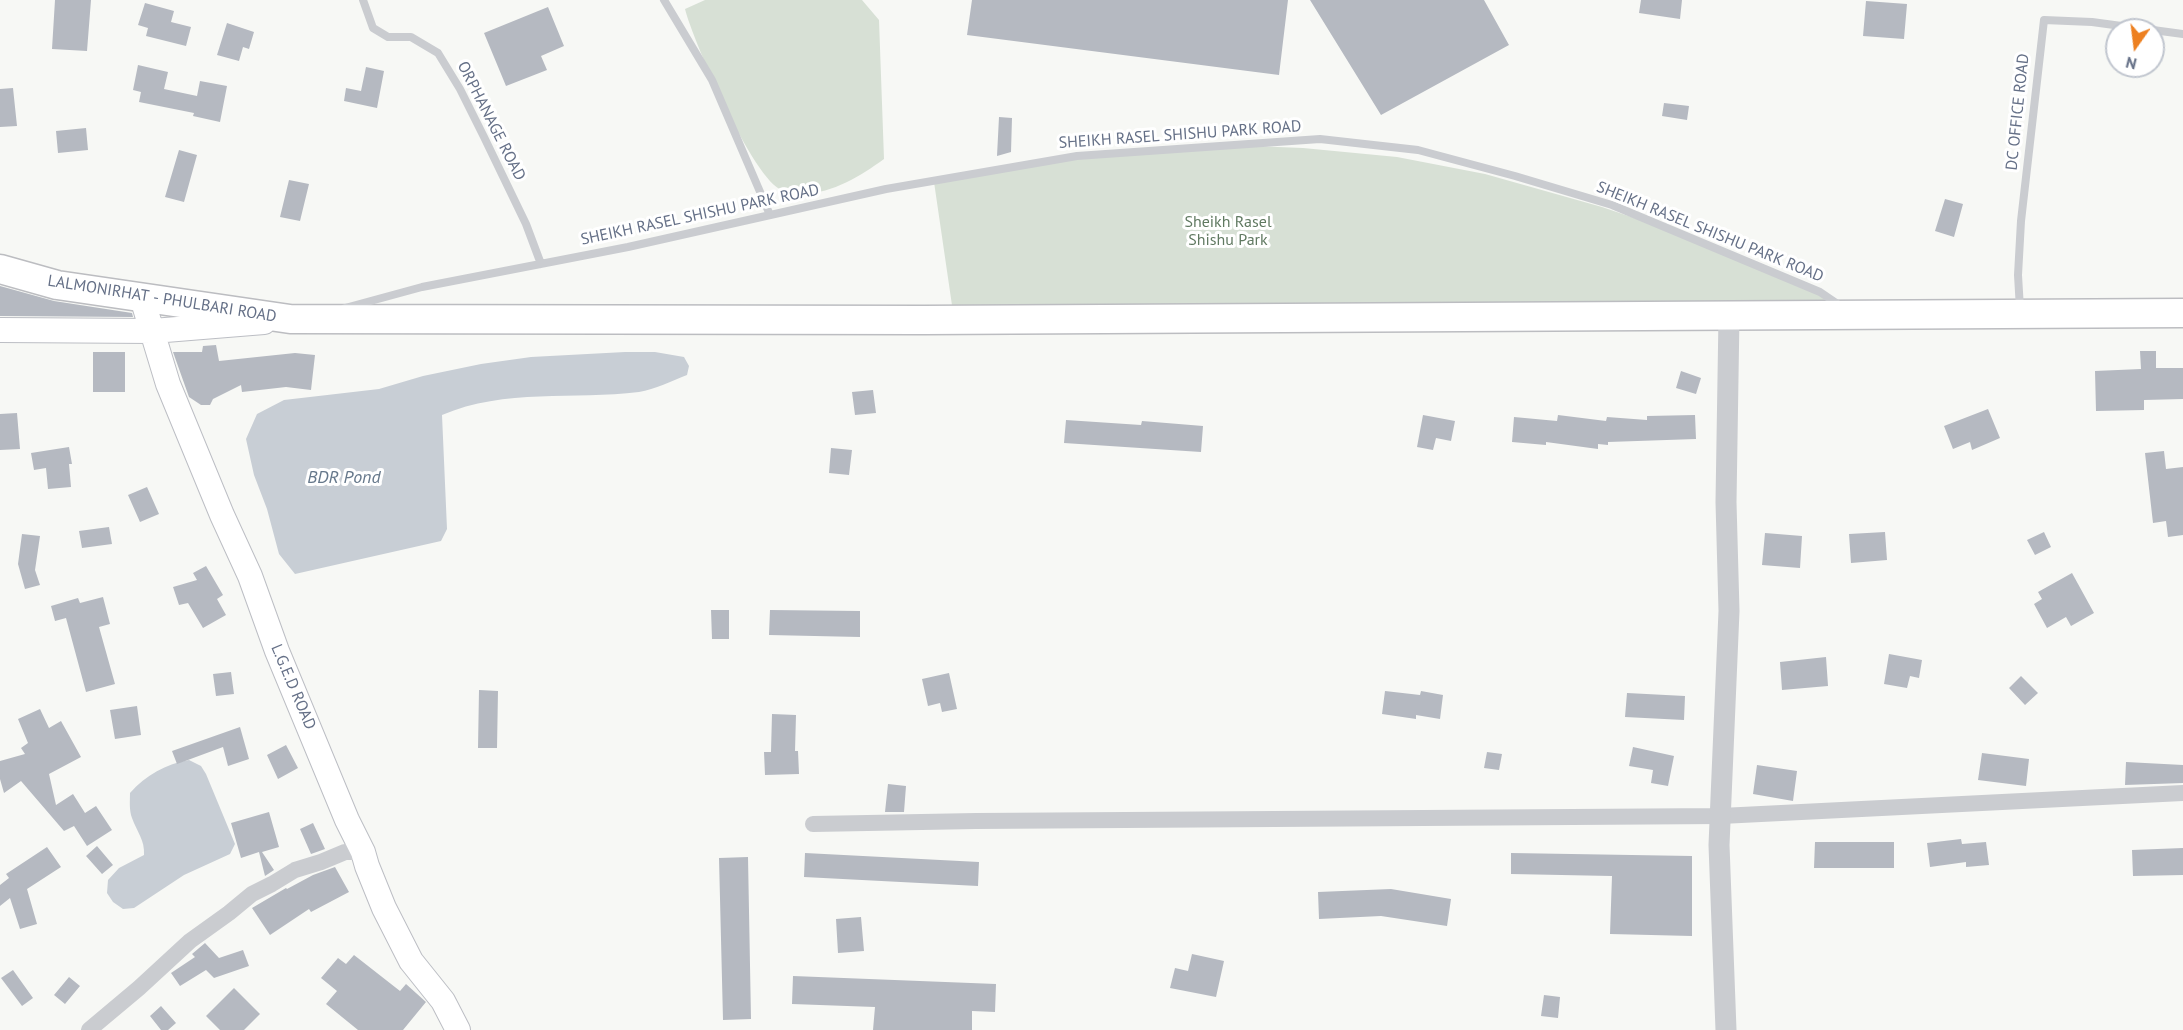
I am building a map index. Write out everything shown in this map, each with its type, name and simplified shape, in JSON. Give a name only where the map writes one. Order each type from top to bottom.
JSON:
[{"type":"highway","name":"LALMONIRHAT - PHULBARI ROAD","points":[[0,269],[57,285],[302,319],[934,320],[2183,313]]},
{"type":"main road","name":"L.G.E.D ROAD","points":[[142,298],[168,384],[250,576],[277,651],[347,820],[363,852],[384,908],[411,961],[443,1001],[458,1030]]},
{"type":"main road","points":[[0,330],[153,331],[302,319]]},
{"type":"street","points":[[1726,1030],[1719,879],[1729,611],[1726,502],[1730,316]]},
{"type":"street","points":[[813,824],[976,820],[1721,816],[2183,793]]},
{"type":"street","points":[[89,1030],[190,941],[230,913],[252,894],[295,870],[345,852],[363,852]]},
{"type":"lane","name":"ORPHANAGE ROAD","points":[[363,0],[373,28],[388,37],[411,37],[438,53],[479,127],[526,224],[541,264]]},
{"type":"lane","points":[[664,0],[712,80],[770,215]]},
{"type":"lane","name":"DC OFFICE ROAD","points":[[2020,314],[2018,275],[2021,221],[2044,20],[2105,24]]},
{"type":"lane","name":"DC OFFICE ROAD","points":[[2165,32],[2183,34]]},
{"type":"lane","name":"SHEIKH RASEL SHISHU PARK ROAD","points":[[302,319],[422,287],[628,247],[886,189],[1077,156],[1320,139],[1418,150],[1612,205],[1820,292],[1854,315]]},
{"type":"green space","points":[[705,0],[862,0],[879,20],[884,159],[849,181],[823,191],[796,193],[782,190],[770,181],[756,162],[726,108],[690,26],[685,9]]},
{"type":"green space","name":"Sheikh Rasel Shishu Park","points":[[1227,145],[1303,148],[1397,157],[1485,174],[1602,207],[1693,238],[1820,292],[1854,315],[954,319],[934,182],[1086,154]]},
{"type":"water","name":"BDR Pond","points":[[655,352],[684,357],[689,366],[687,375],[639,392],[515,398],[490,401],[442,415],[447,529],[441,541],[295,574],[279,554],[267,509],[254,475],[246,439],[257,414],[284,400],[379,389],[423,376],[481,364],[531,357]]},
{"type":"water","points":[[189,760],[201,766],[206,774],[235,844],[230,854],[184,875],[134,908],[123,909],[113,902],[107,893],[108,880],[119,868],[144,855],[142,840],[131,815],[130,793],[157,771]]},
{"type":"building","points":[[55,0],[91,0],[87,51],[52,49]]},
{"type":"building","points":[[972,0],[1288,0],[1279,75],[967,35]]},
{"type":"building","points":[[1310,0],[1484,0],[1509,45],[1381,115]]},
{"type":"building","points":[[1641,0],[1682,0],[1680,19],[1639,13]]},
{"type":"building","points":[[1866,1],[1907,4],[1904,39],[1863,36]]},
{"type":"building","points":[[145,3],[174,11],[171,22],[191,27],[186,46],[146,36],[148,28],[138,25]]},
{"type":"building","points":[[548,7],[564,46],[541,56],[547,70],[506,86],[484,33]]},
{"type":"building","points":[[227,23],[254,32],[249,49],[243,47],[239,61],[217,55]]},
{"type":"building","points":[[138,65],[168,72],[164,89],[197,96],[200,81],[227,86],[220,122],[193,116],[194,113],[139,102],[141,92],[133,90]]},
{"type":"building","points":[[366,67],[384,71],[377,108],[344,101],[346,88],[361,91]]},
{"type":"building","points":[[13,88],[17,126],[0,127],[0,89]]},
{"type":"building","points":[[1664,103],[1689,106],[1687,120],[1662,116]]},
{"type":"building","points":[[999,117],[1012,118],[1011,152],[997,156]]},
{"type":"building","points":[[86,128],[88,150],[58,153],[56,131]]},
{"type":"building","points":[[179,150],[197,155],[184,202],[165,197]]},
{"type":"building","points":[[289,180],[309,184],[300,221],[280,217]]},
{"type":"building","points":[[1945,199],[1963,204],[1954,237],[1935,231]]},
{"type":"building","points":[[0,286],[54,301],[132,313],[133,317],[0,316]]},
{"type":"building","points":[[216,345],[219,361],[295,353],[315,355],[311,390],[286,387],[242,392],[241,385],[213,399],[210,405],[201,405],[189,397],[173,352],[202,352],[203,346]]},
{"type":"building","points":[[2140,351],[2156,351],[2156,368],[2183,368],[2183,399],[2144,400],[2144,410],[2096,411],[2095,371],[2141,369]]},
{"type":"building","points":[[93,352],[125,352],[125,392],[93,392]]},
{"type":"building","points":[[1681,371],[1701,378],[1696,394],[1676,388]]},
{"type":"building","points":[[873,390],[876,413],[855,415],[852,392]]},
{"type":"building","points":[[1988,409],[2000,438],[1972,450],[1970,442],[1953,449],[1944,426]]},
{"type":"building","points":[[17,413],[20,449],[0,450],[0,414]]},
{"type":"building","points":[[1423,415],[1455,421],[1451,441],[1436,438],[1433,450],[1417,447]]},
{"type":"building","points":[[1558,415],[1606,421],[1607,417],[1647,420],[1647,416],[1695,415],[1696,439],[1608,442],[1608,445],[1598,444],[1598,449],[1546,442],[1546,445],[1512,442],[1514,417],[1557,421]]},
{"type":"building","points":[[1066,420],[1141,425],[1142,421],[1203,426],[1201,452],[1064,443]]},
{"type":"building","points":[[69,447],[72,464],[69,464],[71,487],[48,489],[46,468],[34,470],[31,453]]},
{"type":"building","points":[[831,448],[852,450],[849,475],[829,473]]},
{"type":"building","points":[[2164,451],[2166,469],[2183,467],[2183,535],[2168,537],[2166,521],[2153,523],[2145,453]]},
{"type":"building","points":[[147,487],[159,514],[140,522],[128,495]]},
{"type":"building","points":[[109,527],[112,544],[82,548],[79,531]]},
{"type":"building","points":[[1885,532],[1887,560],[1851,563],[1849,534]]},
{"type":"building","points":[[2044,532],[2051,547],[2035,555],[2027,540]]},
{"type":"building","points":[[1765,533],[1802,536],[1800,568],[1762,565]]},
{"type":"building","points":[[22,534],[40,536],[35,570],[40,585],[25,589],[18,564]]},
{"type":"building","points":[[206,566],[223,595],[217,599],[226,615],[203,628],[188,603],[179,605],[173,587],[197,580],[193,573]]},
{"type":"building","points":[[2072,573],[2094,613],[2071,626],[2066,617],[2047,628],[2034,604],[2042,599],[2038,592]]},
{"type":"building","points":[[103,597],[110,624],[99,627],[115,684],[86,692],[66,618],[55,621],[51,606],[78,598],[80,603]]},
{"type":"building","points":[[711,610],[729,610],[729,639],[712,639]]},
{"type":"building","points":[[770,610],[860,611],[860,637],[769,635]]},
{"type":"building","points":[[1889,654],[1922,660],[1919,678],[1910,676],[1907,688],[1884,684]]},
{"type":"building","points":[[1826,657],[1828,686],[1782,690],[1780,662]]},
{"type":"building","points":[[231,672],[234,694],[216,696],[213,674]]},
{"type":"building","points":[[949,673],[957,709],[942,712],[940,703],[928,706],[922,679]]},
{"type":"building","points":[[2021,676],[2038,693],[2025,705],[2009,688]]},
{"type":"building","points":[[479,690],[498,691],[497,748],[478,748]]},
{"type":"building","points":[[1385,691],[1420,695],[1421,691],[1443,695],[1440,719],[1416,715],[1416,719],[1382,714]]},
{"type":"building","points":[[1627,693],[1685,696],[1684,720],[1625,717]]},
{"type":"building","points":[[137,706],[141,735],[115,739],[110,710]]},
{"type":"building","points":[[40,709],[49,728],[61,721],[81,757],[49,774],[56,805],[73,794],[85,813],[96,806],[112,830],[87,846],[74,826],[64,831],[21,781],[4,793],[0,779],[0,761],[25,754],[21,748],[28,743],[18,719]]},
{"type":"building","points":[[772,714],[796,715],[795,751],[798,751],[799,774],[765,775],[764,752],[771,752]]},
{"type":"building","points":[[240,727],[249,759],[228,766],[223,747],[177,764],[172,751]]},
{"type":"building","points":[[286,745],[298,768],[278,779],[267,755]]},
{"type":"building","points":[[1633,747],[1674,756],[1668,786],[1651,783],[1653,770],[1629,766]]},
{"type":"building","points":[[1487,752],[1502,754],[1499,770],[1484,768]]},
{"type":"building","points":[[1982,753],[2029,759],[2026,786],[1978,780]]},
{"type":"building","points":[[2126,762],[2183,765],[2183,783],[2125,785]]},
{"type":"building","points":[[1757,765],[1797,771],[1793,801],[1753,794]]},
{"type":"building","points":[[888,784],[906,786],[904,812],[885,812]]},
{"type":"building","points":[[269,812],[279,847],[262,852],[274,870],[265,876],[259,852],[241,858],[231,823]]},
{"type":"building","points":[[313,823],[325,849],[311,854],[300,829]]},
{"type":"building","points":[[1961,839],[1962,844],[1986,842],[1989,865],[1966,867],[1966,862],[1930,867],[1927,843]]},
{"type":"building","points":[[1815,842],[1894,842],[1894,868],[1814,868]]},
{"type":"building","points":[[97,846],[113,865],[102,874],[86,856]]},
{"type":"building","points":[[47,847],[61,867],[27,889],[37,924],[20,929],[10,898],[0,906],[0,885],[9,878],[6,874]]},
{"type":"building","points":[[2183,848],[2183,875],[2133,876],[2132,850]]},
{"type":"building","points":[[805,853],[979,862],[978,886],[804,877]]},
{"type":"building","points":[[1511,853],[1692,856],[1692,936],[1610,934],[1612,876],[1511,874]]},
{"type":"building","points":[[748,857],[751,1019],[723,1020],[719,858]]},
{"type":"building","points":[[335,867],[349,892],[311,912],[309,909],[270,935],[252,908],[286,888]]},
{"type":"building","points":[[1391,889],[1451,899],[1447,926],[1381,916],[1319,919],[1318,892]]},
{"type":"building","points":[[861,917],[864,951],[838,953],[836,919]]},
{"type":"building","points":[[205,943],[219,958],[243,950],[249,966],[214,978],[206,970],[180,986],[171,973],[195,957],[192,954]]},
{"type":"building","points":[[1192,954],[1224,961],[1216,997],[1170,988],[1175,968],[1188,971]]},
{"type":"building","points":[[354,955],[400,991],[406,984],[426,1002],[403,1030],[358,1030],[326,1004],[337,991],[321,978],[338,958],[346,964]]},
{"type":"building","points":[[13,970],[33,998],[22,1006],[1,978]]},
{"type":"building","points":[[793,976],[996,984],[995,1012],[972,1011],[972,1030],[873,1030],[875,1007],[792,1004]]},
{"type":"building","points":[[69,977],[80,986],[65,1004],[54,995]]},
{"type":"building","points":[[234,988],[260,1014],[244,1030],[220,1030],[206,1016]]},
{"type":"building","points":[[1544,995],[1560,997],[1558,1018],[1541,1016]]},
{"type":"building","points":[[161,1006],[176,1023],[168,1030],[161,1030],[150,1016]]}]
